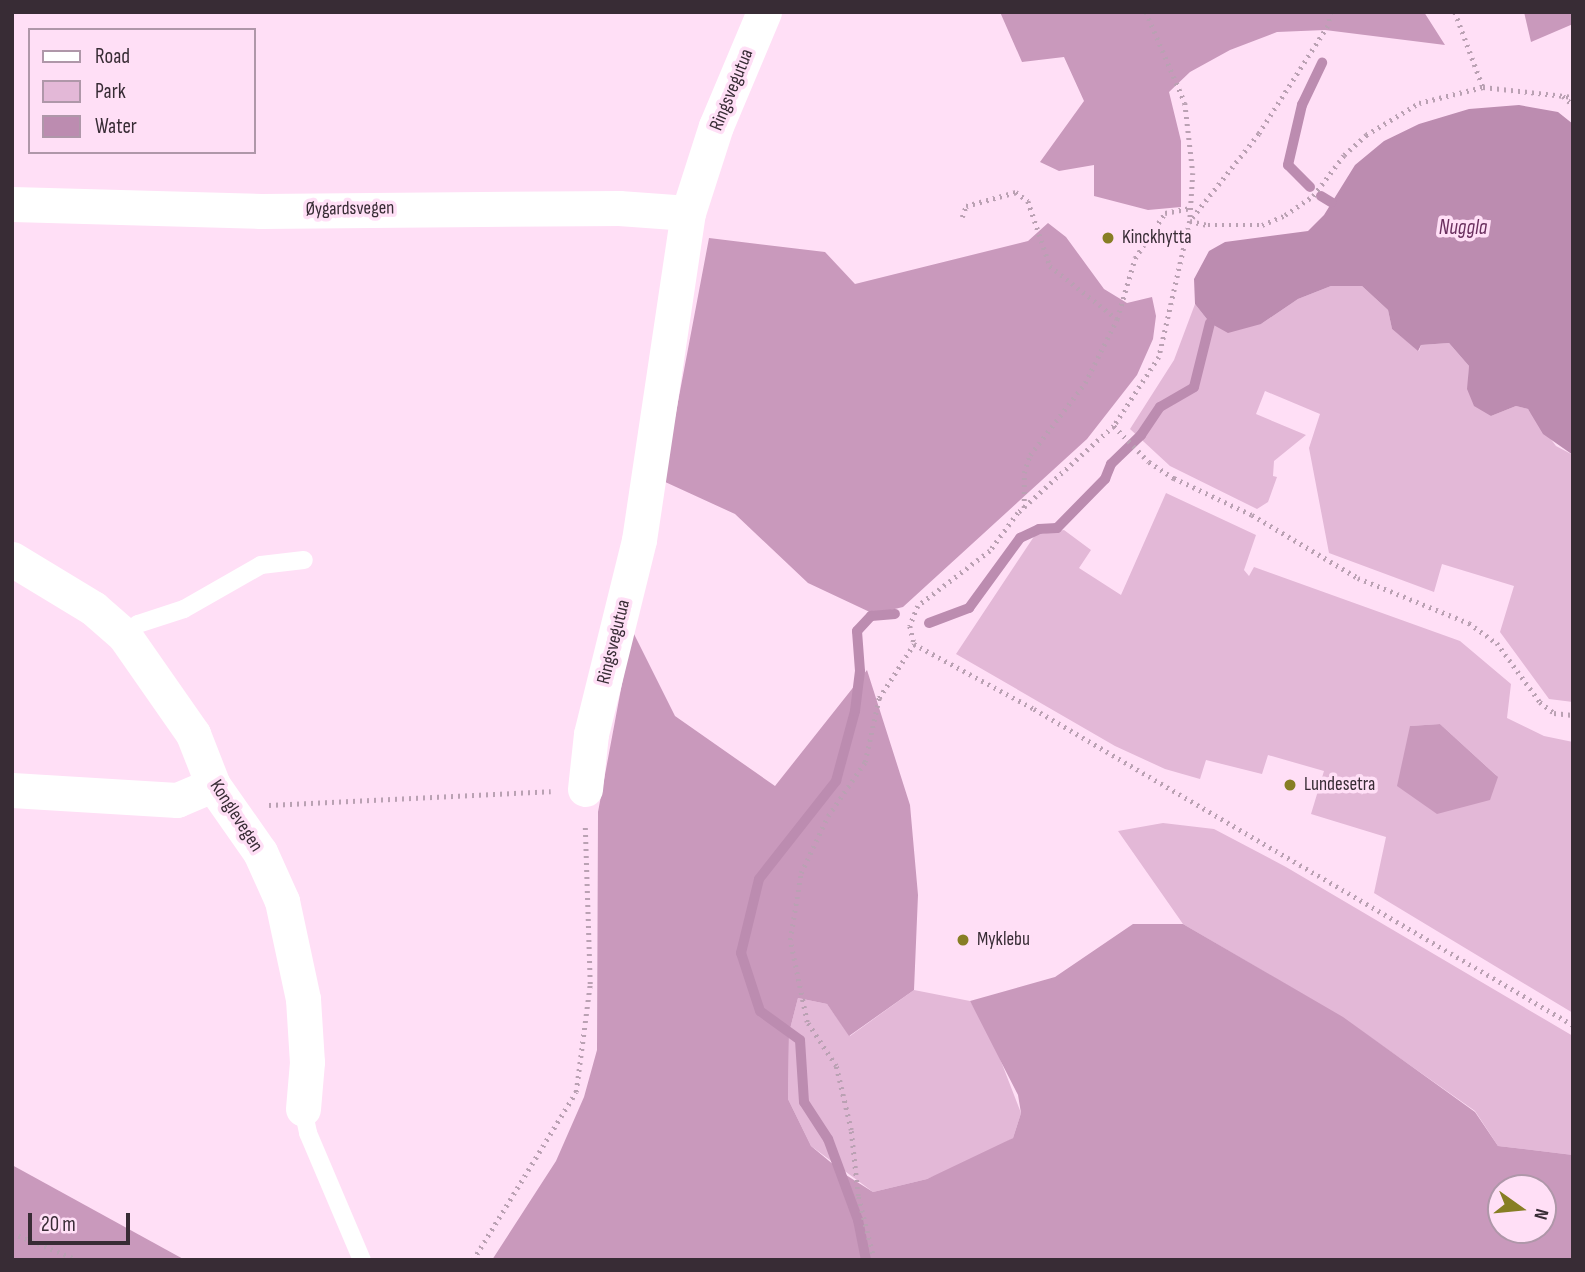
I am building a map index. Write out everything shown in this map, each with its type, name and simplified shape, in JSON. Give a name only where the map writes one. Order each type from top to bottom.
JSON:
[{"type":"street","name":"Ringsvegutua","points":[[585,789],[591,734],[644,513],[688,213],[716,126],[764,12]]},
{"type":"street","name":"Øygardsvegen","points":[[12,204],[261,211],[594,208],[688,213]]},
{"type":"street","name":"Konglevegen","points":[[12,559],[93,608],[124,635],[193,734],[222,799],[260,852],[282,901],[303,999],[307,1062],[303,1109]]},
{"type":"street","points":[[12,790],[177,800],[222,799]]},
{"type":"lane","points":[[124,635],[138,624],[184,609],[261,565],[304,561]]},
{"type":"lane","points":[[303,1109],[313,1146],[362,1260]]},
{"type":"path","points":[[874,1260],[858,1196],[850,1130],[836,1066],[807,1022],[789,940],[802,873],[828,816],[865,762],[879,698],[914,644],[910,626],[918,606],[990,551],[1024,508],[1114,426],[1159,357],[1190,221],[1193,173],[1185,103],[1146,12]]},
{"type":"path","points":[[1190,221],[1259,134],[1328,26],[1331,12]]},
{"type":"path","points":[[1455,12],[1483,87]]},
{"type":"path","points":[[1190,221],[1262,225],[1285,215],[1313,195],[1344,155],[1386,121],[1419,103],[1483,87],[1573,97]]},
{"type":"path","points":[[1563,96],[1573,105]]},
{"type":"path","points":[[962,217],[966,206],[1016,192],[1028,201],[1050,266],[1116,319]]},
{"type":"path","points":[[1024,508],[1024,473],[1030,455],[1085,383],[1116,319],[1135,258],[1153,226],[1166,213],[1191,208]]},
{"type":"path","points":[[1114,426],[1138,451],[1174,478],[1252,515],[1358,578],[1469,623],[1497,643],[1540,702],[1554,713],[1573,715]]},
{"type":"path","points":[[914,644],[1046,716],[1573,1026]]},
{"type":"path","points":[[222,799],[253,806],[585,789],[590,984],[576,1092],[473,1260]]},
{"type":"path","points":[[12,1233],[78,1260]]},
{"type":"green space","points":[[1331,286],[1362,286],[1388,310],[1392,329],[1419,351],[1421,345],[1449,343],[1469,366],[1468,389],[1491,416],[1516,406],[1528,409],[1556,446],[1573,455],[1573,702],[1549,699],[1500,632],[1514,586],[1442,564],[1434,592],[1329,553],[1309,448],[1320,414],[1265,391],[1256,414],[1306,435],[1274,461],[1273,476],[1277,477],[1268,502],[1257,509],[1170,466],[1130,429],[1174,360],[1195,304],[1210,323],[1261,324],[1298,299]]},
{"type":"green space","points":[[1166,493],[1256,535],[1244,570],[1249,576],[1254,567],[1460,641],[1511,684],[1507,718],[1544,736],[1573,742],[1573,1013],[1374,893],[1386,837],[1311,814],[1324,771],[1268,755],[1262,774],[1206,760],[1200,779],[1165,769],[1115,746],[956,654],[1035,535],[1064,530],[1091,550],[1079,568],[1121,595]],"holes":[[[1440,724],[1497,776],[1410,726]]]},
{"type":"green space","points":[[1163,823],[1214,829],[1286,867],[1573,1036],[1573,1155],[1498,1146],[1475,1111],[1343,1018],[1183,924],[1118,831]]},
{"type":"green space","points":[[914,990],[970,1001],[992,1038],[1021,1113],[1013,1138],[975,1160],[927,1179],[873,1192],[811,1146],[788,1099],[789,1033],[798,998],[827,1004],[850,1036]]},
{"type":"shaded area","points":[[1000,12],[1424,12],[1445,45],[1325,30],[1277,32],[1230,50],[1190,72],[1169,92],[1181,141],[1181,207],[1148,210],[1094,196],[1094,165],[1059,171],[1040,162],[1084,101],[1064,57],[1022,62]]},
{"type":"shaded area","points":[[1524,12],[1573,12],[1573,24],[1531,42]]},
{"type":"shaded area","points":[[1048,223],[1066,237],[1104,289],[1127,303],[1152,297],[1156,316],[1153,339],[1137,375],[1087,439],[903,607],[874,614],[808,583],[735,514],[663,481],[709,238],[825,252],[855,284],[1028,241]]},
{"type":"shaded area","points":[[632,630],[675,716],[775,786],[867,670],[910,805],[918,895],[914,990],[849,1036],[827,1004],[798,998],[789,1033],[788,1099],[811,1146],[846,1175],[873,1192],[927,1179],[1013,1138],[1021,1113],[1018,1095],[970,1001],[1055,977],[1133,924],[1183,924],[1343,1017],[1475,1112],[1498,1146],[1573,1155],[1573,1260],[492,1260],[556,1161],[584,1097],[597,1050],[598,812]]},
{"type":"shaded area","points":[[1440,724],[1498,777],[1490,800],[1437,814],[1397,786],[1410,726]]},
{"type":"shaded area","points":[[12,1165],[185,1260],[12,1260]]},
{"type":"water","name":"Nuggla","points":[[1519,105],[1558,112],[1573,124],[1573,455],[1543,434],[1528,409],[1516,406],[1491,416],[1474,406],[1467,389],[1469,366],[1449,343],[1421,345],[1418,351],[1392,329],[1388,310],[1362,286],[1331,286],[1298,299],[1261,324],[1228,333],[1210,323],[1195,304],[1194,279],[1209,251],[1225,242],[1308,231],[1324,215],[1355,165],[1384,141],[1419,124],[1469,109]]},
{"type":"waterway","points":[[1310,187],[1288,165],[1302,105],[1322,63]]},
{"type":"waterway","points":[[1321,196],[1331,202]]},
{"type":"waterway","points":[[929,623],[969,608],[1020,538],[1039,529],[1057,528],[1105,479],[1111,464],[1141,435],[1160,407],[1194,387],[1210,323]]},
{"type":"waterway","points":[[866,1260],[858,1220],[828,1139],[804,1102],[800,1040],[760,1011],[741,953],[759,879],[836,781],[855,711],[860,671],[857,631],[871,616],[895,614]]},
{"type":"place","name":"Kinckhytta","points":[[1108,238]]},
{"type":"place","name":"Lundesetra","points":[[1290,785]]},
{"type":"place","name":"Myklebu","points":[[963,940]]}]
